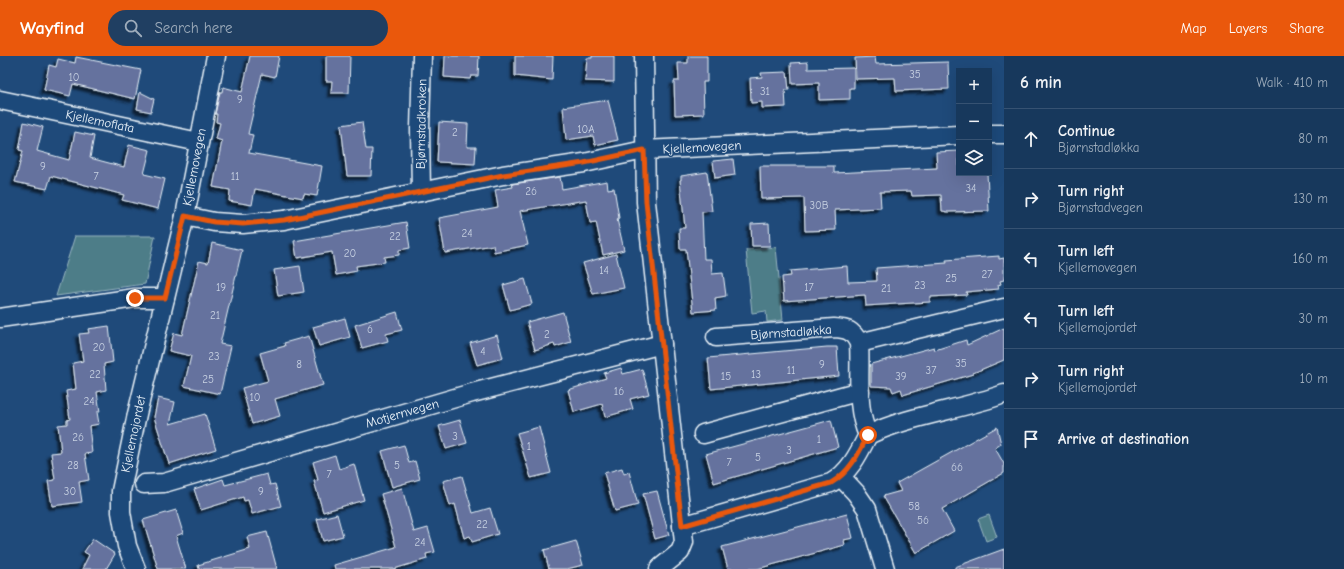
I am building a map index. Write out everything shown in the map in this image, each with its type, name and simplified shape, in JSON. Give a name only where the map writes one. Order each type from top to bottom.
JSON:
[{"type":"street","name":"Kjellemovegen","points":[[216,56],[185,216],[228,223],[243,224],[284,220],[503,175],[584,163],[644,150],[956,135]]},
{"type":"street","name":"Bjørnstadkroken","points":[[421,192],[420,129],[422,56]]},
{"type":"street","points":[[644,56],[644,150],[646,202],[684,542],[680,552],[659,569]]},
{"type":"street","name":"Kjellemoflata","points":[[0,100],[199,142]]},
{"type":"street","points":[[992,134],[1004,134]]},
{"type":"street","name":"Kjellemojordet","points":[[136,569],[128,546],[121,512],[122,490],[137,414],[185,216]]},
{"type":"street","points":[[0,318],[135,298],[165,298]]},
{"type":"street","points":[[868,435],[863,423],[860,391],[859,343],[1004,308]]},
{"type":"street","name":"Bjørnstadløkka","points":[[716,337],[834,328],[846,329],[854,334],[859,343]]},
{"type":"street","name":"Motjernvegen","points":[[144,484],[164,483],[472,393],[662,344]]},
{"type":"street","points":[[703,434],[860,391]]},
{"type":"street","points":[[682,526],[831,483],[841,477],[851,466],[868,435],[881,429],[914,419],[1004,394]]},
{"type":"street","points":[[841,477],[856,493],[867,509],[885,569]]},
{"type":"green space","points":[[75,236],[155,236],[145,284],[56,296]]},
{"type":"green space","points":[[776,247],[783,320],[767,322],[766,311],[752,313],[746,250]]},
{"type":"green space","points":[[989,515],[997,537],[986,541],[978,519]]},
{"type":"building","points":[[250,56],[279,56],[275,77],[262,74],[248,134],[253,135],[249,153],[322,166],[317,196],[304,194],[303,198],[255,189],[252,205],[229,201],[230,190],[213,187],[222,141],[216,139],[220,123],[216,122],[217,114],[215,114],[220,92],[222,92],[223,87],[242,92]]},
{"type":"building","points":[[326,56],[350,56],[349,93],[331,93],[332,81],[326,81]]},
{"type":"building","points":[[445,56],[479,56],[478,76],[471,76],[470,79],[444,77]]},
{"type":"building","points":[[515,56],[553,56],[552,80],[515,76]]},
{"type":"building","points":[[592,56],[614,56],[614,82],[585,81],[587,58],[592,58]]},
{"type":"building","points":[[688,56],[707,56],[707,82],[703,82],[704,114],[675,115],[674,81],[679,81],[678,63],[688,63]]},
{"type":"building","points":[[76,57],[141,70],[135,99],[73,84],[70,96],[44,90],[49,65],[56,67],[58,59],[75,63]]},
{"type":"building","points":[[875,57],[876,64],[948,62],[949,89],[896,91],[895,78],[856,79],[855,58]]},
{"type":"building","points":[[808,62],[808,69],[854,68],[854,88],[850,88],[850,99],[819,100],[819,83],[792,84],[791,63]]},
{"type":"building","points":[[787,72],[789,90],[785,90],[786,107],[762,108],[762,102],[751,103],[750,78],[762,77],[761,73]]},
{"type":"building","points":[[140,92],[154,99],[151,112],[137,109]]},
{"type":"building","points":[[608,100],[618,140],[595,145],[593,136],[566,140],[563,107]]},
{"type":"building","points":[[24,122],[43,127],[37,151],[69,160],[75,132],[94,136],[90,158],[124,167],[129,145],[150,150],[144,174],[165,179],[158,209],[122,200],[124,195],[51,176],[47,189],[15,182],[23,151],[19,150]]},
{"type":"building","points":[[362,122],[366,149],[372,149],[371,176],[347,176],[341,125]]},
{"type":"building","points":[[439,122],[468,124],[467,147],[476,147],[475,164],[437,162]]},
{"type":"building","points":[[956,151],[956,176],[987,176],[989,211],[942,211],[941,195],[912,196],[911,191],[880,192],[881,208],[835,210],[836,230],[805,231],[804,198],[761,199],[760,166],[834,166],[834,173],[937,168],[936,152]]},
{"type":"building","points":[[733,159],[735,175],[715,178],[713,161]]},
{"type":"building","points":[[707,172],[712,211],[702,212],[704,259],[711,259],[712,274],[723,273],[726,296],[715,298],[716,310],[693,312],[686,249],[680,249],[679,228],[685,228],[680,180],[681,176]]},
{"type":"building","points":[[560,177],[562,189],[607,181],[608,189],[614,188],[619,218],[617,219],[624,250],[603,255],[596,222],[590,223],[586,200],[520,211],[528,245],[494,252],[493,245],[445,253],[439,218],[498,207],[495,190],[513,187],[512,184]]},
{"type":"building","points":[[406,222],[410,248],[399,250],[399,255],[384,257],[385,262],[356,266],[357,271],[336,275],[332,252],[297,258],[294,241]]},
{"type":"building","points":[[769,223],[770,246],[752,246],[751,224]]},
{"type":"building","points":[[212,243],[242,250],[220,344],[231,346],[220,394],[184,386],[191,356],[169,351],[174,333],[182,335],[199,261],[208,263]]},
{"type":"building","points":[[616,254],[624,288],[593,294],[583,263]]},
{"type":"building","points":[[999,256],[999,259],[1004,258],[1004,280],[1000,281],[1001,284],[998,285],[999,289],[966,292],[967,295],[930,297],[930,302],[866,306],[865,295],[784,301],[782,277],[791,276],[790,271],[847,266],[848,282],[877,281],[876,268],[947,263],[946,260]]},
{"type":"building","points":[[300,266],[304,292],[278,296],[274,270]]},
{"type":"building","points":[[525,279],[532,304],[510,310],[503,285]]},
{"type":"building","points":[[397,312],[402,330],[386,334],[388,341],[362,348],[355,325]]},
{"type":"building","points":[[563,312],[571,342],[555,347],[554,344],[535,350],[527,322]]},
{"type":"building","points":[[345,318],[350,337],[319,346],[313,327]]},
{"type":"building","points":[[109,326],[113,362],[104,364],[106,390],[97,392],[100,412],[97,412],[99,424],[89,426],[92,453],[85,454],[89,480],[79,482],[82,502],[52,506],[48,481],[55,480],[51,453],[61,452],[58,425],[67,424],[67,420],[70,419],[66,391],[76,389],[73,363],[83,361],[79,334],[89,333],[88,329]]},
{"type":"building","points":[[1004,328],[1004,360],[973,374],[903,395],[901,389],[893,392],[891,387],[871,386],[871,364],[934,347],[935,350],[966,340],[967,345]]},
{"type":"building","points":[[497,335],[503,358],[477,365],[470,343]]},
{"type":"building","points":[[309,336],[323,385],[275,399],[280,416],[252,424],[242,388],[268,381],[260,353],[285,346],[284,343]]},
{"type":"building","points":[[837,347],[839,376],[711,389],[708,358]]},
{"type":"building","points":[[621,368],[623,374],[642,369],[649,394],[630,399],[633,409],[605,417],[602,404],[574,412],[568,390],[606,378],[604,373]]},
{"type":"building","points":[[158,398],[175,402],[170,424],[205,414],[216,449],[169,464],[154,417]]},
{"type":"building","points":[[460,420],[467,443],[446,449],[439,426]]},
{"type":"building","points":[[831,420],[838,447],[714,483],[706,454]]},
{"type":"building","points":[[539,427],[551,473],[531,478],[517,433]]},
{"type":"building","points":[[997,427],[1001,444],[995,448],[1004,464],[1004,473],[942,509],[954,531],[916,553],[883,496],[901,491],[897,483]]},
{"type":"building","points":[[404,445],[409,463],[415,461],[420,479],[392,487],[382,451]]},
{"type":"building","points":[[335,455],[339,469],[354,464],[364,500],[323,512],[314,481],[318,480],[313,462]]},
{"type":"building","points":[[622,468],[624,474],[629,472],[638,505],[615,511],[604,473]]},
{"type":"building","points":[[267,474],[270,485],[275,484],[281,506],[252,514],[248,500],[244,501],[243,497],[201,510],[194,489],[223,479],[225,485]]},
{"type":"building","points":[[462,476],[473,513],[490,508],[498,534],[472,542],[470,536],[464,538],[455,504],[450,506],[443,481]]},
{"type":"building","points":[[402,488],[414,532],[428,528],[435,552],[426,554],[427,559],[394,569],[335,569],[334,565],[396,547],[381,494]]},
{"type":"building","points":[[657,491],[669,535],[655,539],[643,494]]},
{"type":"building","points":[[176,510],[183,533],[176,536],[186,569],[158,569],[143,520]]},
{"type":"building","points":[[337,514],[343,536],[323,541],[317,519]]},
{"type":"building","points":[[847,514],[853,538],[844,540],[845,545],[757,569],[728,569],[722,547]]},
{"type":"building","points":[[267,532],[277,569],[199,569],[198,565],[250,549],[247,537]]},
{"type":"building","points":[[93,539],[115,554],[106,569],[82,569],[89,555],[84,552]]},
{"type":"building","points":[[576,541],[583,565],[567,569],[549,569],[544,550]]},
{"type":"building","points":[[1004,549],[1004,569],[955,569],[955,567]]},
{"type":"route","points":[[135,298],[165,298],[185,216],[214,222],[243,224],[284,220],[503,175],[584,163],[644,150],[646,202],[682,526],[831,483],[841,477],[851,466],[868,435]]}]
